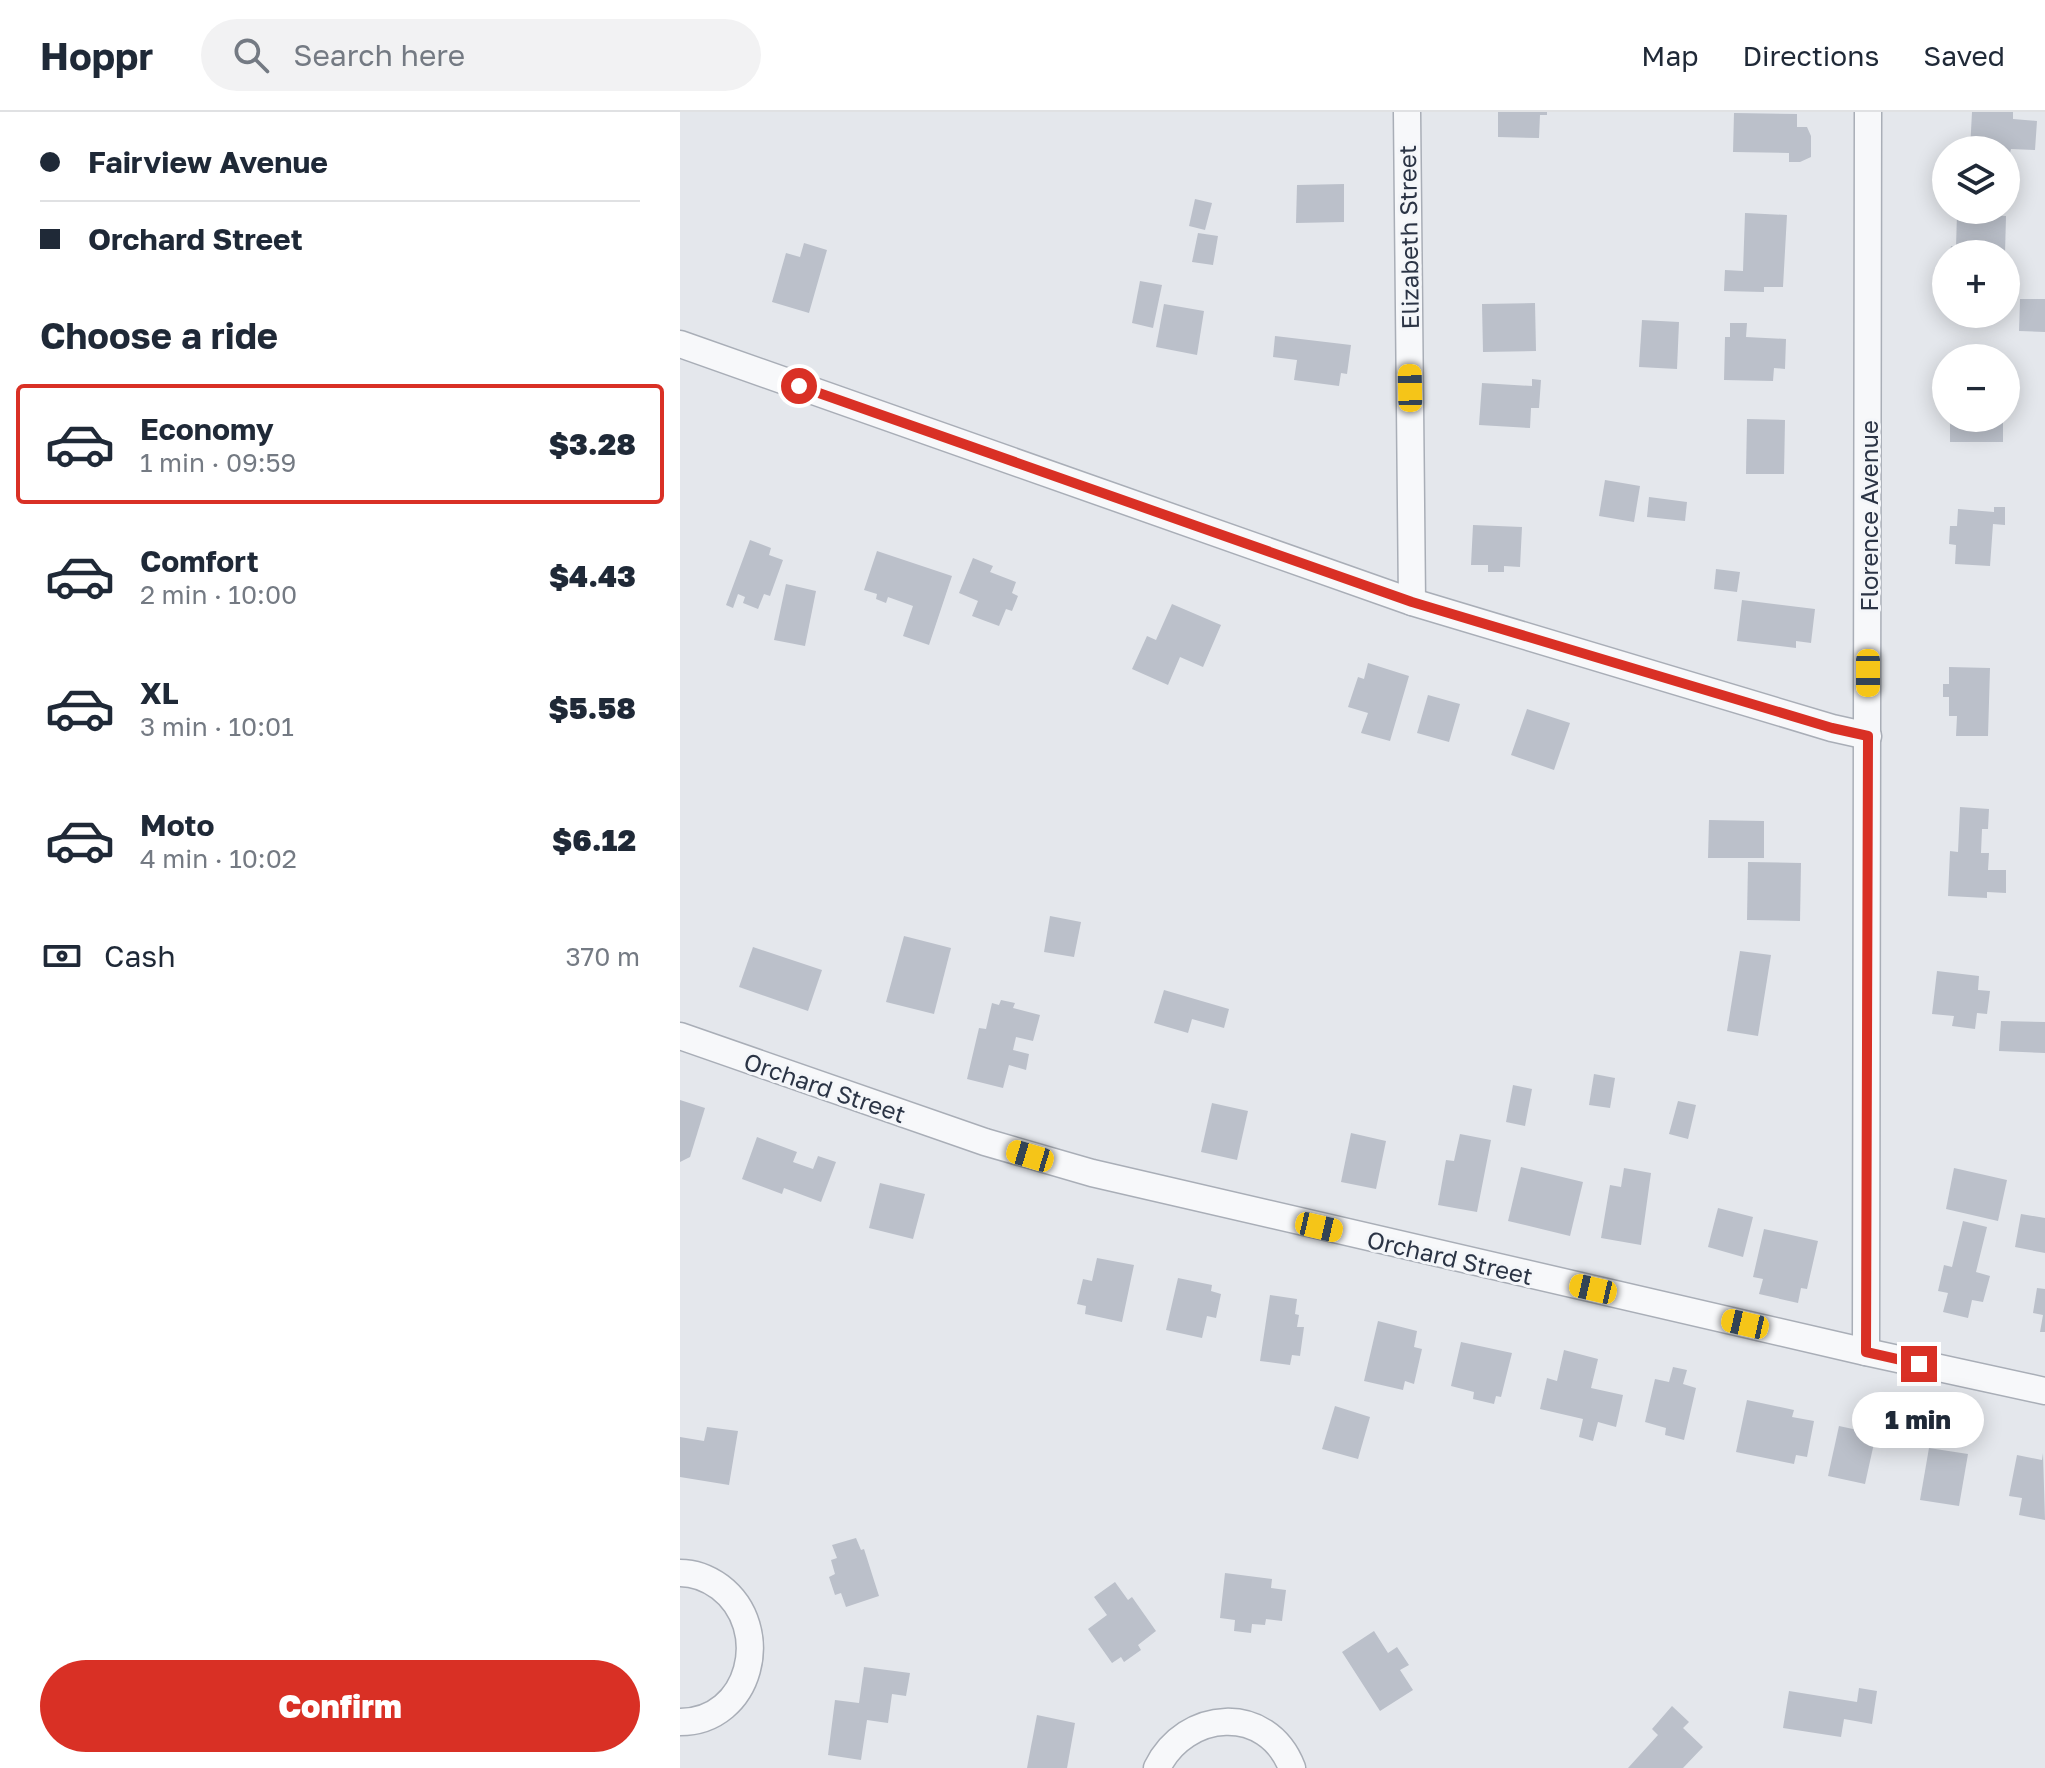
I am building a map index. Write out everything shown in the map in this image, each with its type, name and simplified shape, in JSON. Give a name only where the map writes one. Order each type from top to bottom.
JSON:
[{"type":"street","name":"Elizabeth Street","points":[[1407,112],[1412,602]]},
{"type":"street","name":"Florence Avenue","points":[[1866,1352],[1868,112]]},
{"type":"street","points":[[680,344],[1412,602],[1832,728],[1868,736]]},
{"type":"street","name":"Orchard Street","points":[[680,1036],[985,1142],[1092,1173],[2045,1391]]},
{"type":"street","points":[[680,1573],[710,1580],[731,1596],[744,1615],[751,1638],[751,1662],[742,1684],[728,1703],[708,1716],[680,1722]]},
{"type":"street","points":[[1157,1768],[1170,1745],[1190,1730],[1214,1722],[1239,1722],[1260,1730],[1278,1745],[1292,1768]]},
{"type":"building","points":[[1498,112],[1547,112],[1547,115],[1540,115],[1539,138],[1498,137]]},
{"type":"building","points":[[1972,112],[2013,112],[2013,119],[2037,121],[2035,150],[2020,149],[2020,136],[1971,136]]},
{"type":"building","points":[[1734,113],[1797,114],[1797,127],[1807,127],[1811,136],[1811,157],[1800,162],[1789,162],[1789,153],[1733,152]]},
{"type":"building","points":[[1344,184],[1344,222],[1296,223],[1297,185]]},
{"type":"building","points":[[1195,199],[1212,203],[1205,230],[1189,226]]},
{"type":"building","points":[[1745,213],[1787,215],[1783,287],[1764,287],[1764,292],[1724,291],[1725,270],[1743,271]]},
{"type":"building","points":[[1957,224],[2006,224],[2005,240],[1956,240]]},
{"type":"building","points":[[1198,233],[1218,236],[1213,265],[1192,262]]},
{"type":"building","points":[[804,243],[827,250],[809,313],[772,302],[786,253],[800,257]]},
{"type":"building","points":[[1140,281],[1162,285],[1153,328],[1132,323]]},
{"type":"building","points":[[2020,299],[2045,299],[2045,332],[2019,331]]},
{"type":"building","points":[[1535,303],[1536,351],[1483,352],[1482,304]]},
{"type":"building","points":[[1164,304],[1204,311],[1197,355],[1156,347]]},
{"type":"building","points":[[1642,320],[1679,322],[1677,369],[1639,367]]},
{"type":"building","points":[[1730,323],[1747,323],[1746,337],[1786,339],[1785,369],[1774,368],[1773,381],[1724,380],[1725,337],[1730,337]]},
{"type":"building","points":[[1275,336],[1351,345],[1347,374],[1341,373],[1339,386],[1294,380],[1297,360],[1273,357]]},
{"type":"building","points":[[1532,379],[1541,380],[1539,408],[1531,408],[1530,428],[1479,425],[1482,383],[1532,386]]},
{"type":"building","points":[[1747,419],[1785,420],[1784,474],[1746,474]]},
{"type":"building","points":[[1950,432],[2003,432],[2003,442],[1950,442]]},
{"type":"building","points":[[1605,480],[1640,486],[1634,522],[1599,516]]},
{"type":"building","points":[[1649,497],[1687,502],[1685,521],[1647,517]]},
{"type":"building","points":[[1994,507],[2005,507],[2005,525],[1993,524],[1990,566],[1955,564],[1956,545],[1949,544],[1950,526],[1957,526],[1958,509],[1994,512]]},
{"type":"building","points":[[1473,525],[1522,527],[1520,567],[1504,566],[1504,572],[1488,572],[1488,565],[1471,565]]},
{"type":"building","points":[[750,540],[771,548],[769,555],[783,560],[770,596],[764,594],[758,609],[743,603],[745,597],[738,594],[733,608],[726,605]]},
{"type":"building","points":[[877,551],[952,576],[929,645],[903,636],[913,606],[888,597],[886,603],[876,599],[877,594],[864,590]]},
{"type":"building","points":[[973,558],[993,566],[990,572],[1016,582],[1012,593],[1018,596],[1012,611],[1006,609],[999,626],[972,616],[978,601],[959,593]]},
{"type":"building","points":[[1716,569],[1740,572],[1737,592],[1714,589]]},
{"type":"building","points":[[786,584],[816,591],[805,646],[774,640]]},
{"type":"building","points":[[1742,600],[1815,609],[1811,643],[1796,641],[1796,648],[1737,641]]},
{"type":"building","points":[[1172,604],[1221,625],[1203,667],[1180,657],[1168,685],[1132,669],[1147,636],[1156,640]]},
{"type":"building","points":[[1368,663],[1409,676],[1390,741],[1361,733],[1368,713],[1348,707],[1358,677],[1364,679]]},
{"type":"building","points":[[1949,667],[1990,668],[1988,736],[1956,736],[1957,716],[1949,716],[1949,697],[1943,697],[1943,684],[1949,684]]},
{"type":"building","points":[[1428,695],[1460,704],[1449,742],[1417,733]]},
{"type":"building","points":[[1527,709],[1570,723],[1554,770],[1511,755]]},
{"type":"building","points":[[1960,807],[1989,809],[1988,829],[1982,829],[1981,853],[1989,853],[1988,870],[2006,870],[2006,893],[1987,892],[1987,898],[1948,896],[1950,851],[1958,852]]},
{"type":"building","points":[[1709,820],[1764,821],[1764,858],[1708,858]]},
{"type":"building","points":[[1748,862],[1801,863],[1800,921],[1747,920]]},
{"type":"building","points":[[1050,916],[1081,922],[1074,957],[1044,952]]},
{"type":"building","points":[[904,936],[951,948],[934,1014],[886,1002]]},
{"type":"building","points":[[753,947],[822,970],[808,1011],[739,987]]},
{"type":"building","points":[[1740,951],[1771,955],[1758,1036],[1727,1031]]},
{"type":"building","points":[[1937,971],[1979,976],[1978,990],[1990,991],[1987,1014],[1977,1013],[1975,1029],[1952,1026],[1954,1016],[1932,1014]]},
{"type":"building","points":[[1164,990],[1229,1009],[1224,1028],[1192,1019],[1188,1033],[1154,1023]]},
{"type":"building","points":[[1001,1000],[1015,1003],[1013,1008],[1040,1015],[1033,1041],[1016,1037],[1013,1050],[1029,1054],[1026,1070],[1009,1065],[1003,1088],[967,1079],[979,1028],[986,1029],[992,1003],[999,1005]]},
{"type":"building","points":[[2001,1021],[2045,1022],[2045,1053],[1999,1051]]},
{"type":"building","points":[[1594,1074],[1615,1078],[1610,1108],[1589,1105]]},
{"type":"building","points":[[1513,1085],[1532,1089],[1525,1126],[1506,1122]]},
{"type":"building","points":[[680,1100],[705,1108],[690,1157],[680,1162]]},
{"type":"building","points":[[1678,1101],[1696,1105],[1688,1139],[1669,1134]]},
{"type":"building","points":[[1212,1103],[1248,1111],[1237,1160],[1201,1152]]},
{"type":"building","points":[[1351,1133],[1386,1141],[1376,1189],[1341,1182]]},
{"type":"building","points":[[1460,1134],[1491,1140],[1477,1212],[1438,1205],[1446,1160],[1454,1161]]},
{"type":"building","points":[[757,1137],[797,1152],[793,1162],[813,1169],[818,1156],[836,1162],[821,1202],[784,1188],[782,1194],[742,1179]]},
{"type":"building","points":[[1521,1167],[1583,1182],[1570,1236],[1508,1221]]},
{"type":"building","points":[[1624,1168],[1651,1173],[1641,1245],[1601,1238],[1610,1185],[1621,1187]]},
{"type":"building","points":[[1954,1168],[2007,1180],[1998,1221],[1946,1209]]},
{"type":"building","points":[[880,1183],[925,1194],[913,1239],[869,1228]]},
{"type":"building","points":[[1718,1208],[1753,1217],[1743,1257],[1708,1247]]},
{"type":"building","points":[[2021,1214],[2045,1218],[2045,1253],[2015,1247]]},
{"type":"building","points":[[1963,1221],[1987,1227],[1976,1272],[1990,1276],[1983,1302],[1972,1300],[1968,1318],[1943,1312],[1948,1293],[1938,1291],[1944,1265],[1952,1267]]},
{"type":"building","points":[[1764,1229],[1818,1241],[1807,1289],[1801,1288],[1798,1303],[1759,1294],[1763,1279],[1753,1277]]},
{"type":"building","points":[[1097,1258],[1134,1265],[1122,1322],[1085,1314],[1086,1306],[1077,1304],[1083,1279],[1092,1281]]},
{"type":"building","points":[[1178,1278],[1212,1285],[1211,1291],[1221,1294],[1216,1318],[1207,1316],[1202,1338],[1166,1330]]},
{"type":"building","points":[[2037,1288],[2045,1289],[2045,1332],[2040,1332],[2043,1315],[2033,1313]]},
{"type":"building","points":[[1270,1295],[1297,1299],[1297,1327],[1304,1327],[1300,1356],[1292,1355],[1290,1365],[1260,1361]]},
{"type":"building","points":[[1378,1321],[1417,1331],[1414,1347],[1422,1349],[1414,1384],[1405,1381],[1403,1390],[1364,1381]]},
{"type":"building","points":[[1461,1342],[1512,1353],[1501,1397],[1496,1396],[1494,1404],[1473,1399],[1474,1392],[1451,1386]]},
{"type":"building","points":[[1564,1350],[1598,1359],[1591,1388],[1623,1395],[1616,1427],[1598,1422],[1593,1441],[1579,1437],[1583,1419],[1540,1409],[1547,1378],[1557,1381]]},
{"type":"building","points":[[1673,1367],[1687,1370],[1683,1384],[1696,1388],[1684,1440],[1665,1435],[1666,1428],[1645,1422],[1655,1379],[1669,1382]]},
{"type":"building","points":[[1747,1400],[1794,1410],[1792,1417],[1814,1421],[1807,1457],[1796,1455],[1794,1464],[1736,1452]]},
{"type":"building","points":[[1335,1406],[1370,1417],[1358,1459],[1322,1449]]},
{"type":"building","points":[[1839,1426],[1876,1434],[1865,1484],[1828,1476]]},
{"type":"building","points":[[707,1427],[738,1431],[729,1485],[680,1477],[680,1437],[704,1441]]},
{"type":"building","points":[[1929,1448],[1968,1454],[1959,1506],[1920,1500]]},
{"type":"building","points":[[2043,1453],[2045,1520],[2019,1515],[2022,1498],[2009,1496],[2017,1455],[2042,1460]]},
{"type":"building","points":[[856,1538],[861,1550],[864,1549],[879,1596],[846,1607],[841,1593],[835,1595],[829,1577],[835,1574],[831,1560],[837,1558],[832,1545]]},
{"type":"building","points":[[1225,1573],[1272,1579],[1271,1588],[1286,1590],[1282,1621],[1266,1619],[1265,1625],[1252,1624],[1251,1633],[1234,1631],[1235,1620],[1220,1618]]},
{"type":"building","points":[[1115,1582],[1128,1600],[1132,1597],[1156,1631],[1138,1645],[1141,1650],[1124,1662],[1121,1657],[1112,1663],[1088,1629],[1107,1615],[1094,1597]]},
{"type":"building","points":[[1374,1631],[1388,1653],[1397,1647],[1409,1665],[1400,1670],[1413,1690],[1380,1711],[1342,1652]]},
{"type":"building","points":[[864,1667],[910,1673],[906,1696],[892,1694],[888,1723],[867,1720],[861,1760],[828,1755],[835,1700],[859,1703]]},
{"type":"building","points":[[1859,1688],[1877,1691],[1872,1724],[1844,1719],[1841,1737],[1783,1728],[1789,1691],[1857,1702]]},
{"type":"building","points":[[1672,1706],[1689,1722],[1683,1728],[1703,1747],[1683,1768],[1628,1768],[1658,1735],[1652,1729]]},
{"type":"building","points":[[1037,1715],[1075,1723],[1067,1768],[1027,1768]]},
{"type":"route","points":[[799,386],[1412,602],[1832,728],[1868,736],[1866,1352],[1919,1364]]}]
